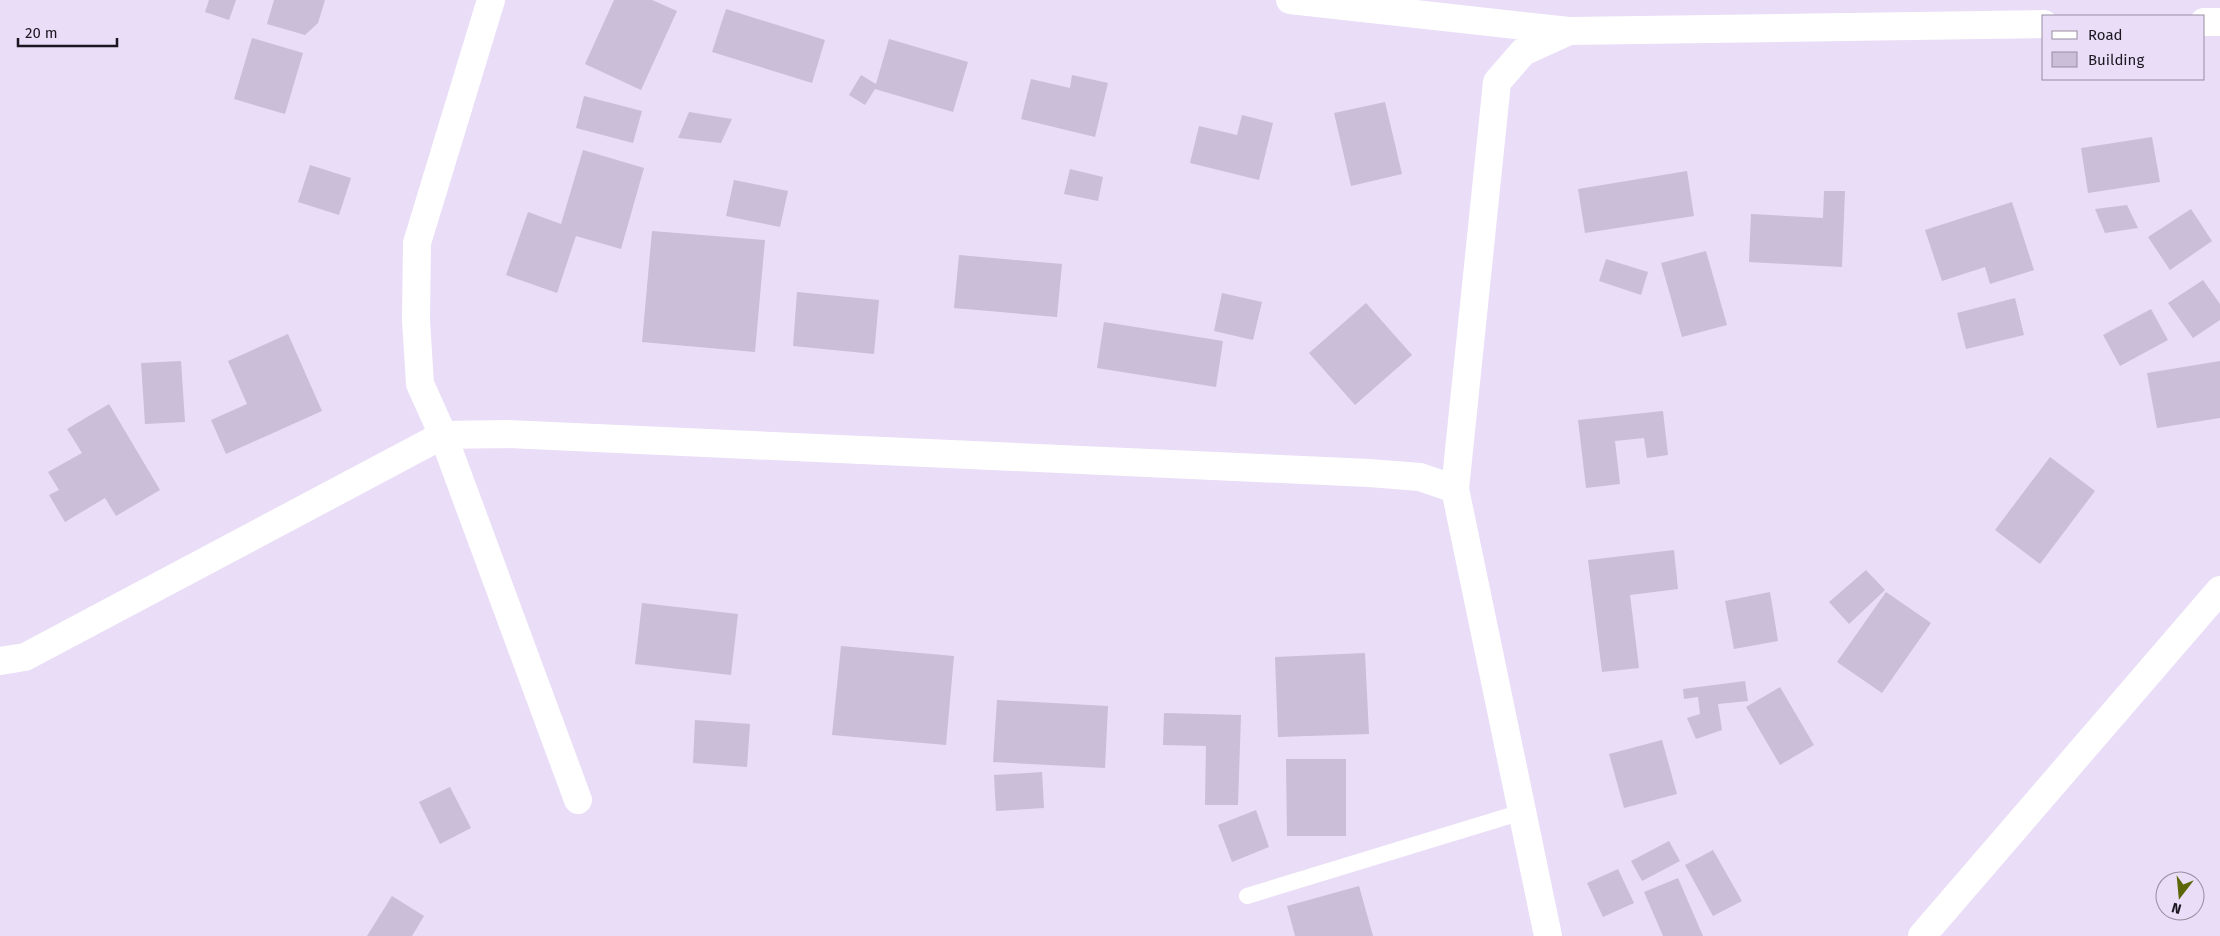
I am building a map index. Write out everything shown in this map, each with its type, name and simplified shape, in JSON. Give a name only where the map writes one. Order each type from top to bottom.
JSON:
[{"type":"street","points":[[491,0],[417,242],[416,320],[420,384],[443,435],[578,800]]},
{"type":"street","points":[[1290,0],[1569,30],[2042,24]]},
{"type":"street","points":[[2205,22],[2220,22]]},
{"type":"street","points":[[1548,936],[1455,488],[1497,82],[1523,52],[1569,30]]},
{"type":"street","points":[[0,661],[25,657],[443,435],[507,434],[1369,473],[1420,478],[1455,488]]},
{"type":"street","points":[[1922,936],[2220,590]]},
{"type":"lane","points":[[1247,896],[1522,812]]},
{"type":"building","points":[[209,0],[236,0],[229,20],[205,12]]},
{"type":"building","points":[[274,0],[325,0],[318,23],[305,35],[267,24]]},
{"type":"building","points":[[614,0],[652,0],[677,11],[641,90],[585,64]]},
{"type":"building","points":[[726,9],[825,40],[812,83],[712,52]]},
{"type":"building","points":[[252,38],[303,53],[285,114],[234,99]]},
{"type":"building","points":[[889,39],[968,62],[953,112],[875,89],[865,105],[849,95],[861,75],[876,84]]},
{"type":"building","points":[[1072,75],[1108,83],[1095,137],[1021,119],[1031,79],[1070,88]]},
{"type":"building","points":[[584,96],[642,111],[633,143],[576,128]]},
{"type":"building","points":[[1385,102],[1402,174],[1351,186],[1334,113]]},
{"type":"building","points":[[689,112],[732,119],[721,143],[678,138]]},
{"type":"building","points":[[1242,115],[1273,123],[1259,180],[1190,163],[1199,126],[1237,135]]},
{"type":"building","points":[[2152,137],[2160,182],[2088,193],[2081,148]]},
{"type":"building","points":[[583,150],[644,168],[621,249],[576,236],[557,293],[506,275],[528,212],[561,224]]},
{"type":"building","points":[[310,165],[351,178],[339,215],[298,202]]},
{"type":"building","points":[[1070,169],[1103,177],[1098,201],[1064,194]]},
{"type":"building","points":[[1687,171],[1694,216],[1585,233],[1578,189]]},
{"type":"building","points":[[734,180],[788,191],[780,227],[726,216]]},
{"type":"building","points":[[1824,191],[1845,191],[1842,267],[1749,262],[1751,214],[1823,218]]},
{"type":"building","points":[[2012,202],[2034,270],[1990,284],[1985,267],[1942,281],[1925,230]]},
{"type":"building","points":[[2127,205],[2138,228],[2105,233],[2095,209]]},
{"type":"building","points":[[2191,209],[2212,241],[2170,270],[2148,237]]},
{"type":"building","points":[[652,231],[765,240],[755,352],[642,342]]},
{"type":"building","points":[[1706,251],[1727,325],[1682,337],[1661,263]]},
{"type":"building","points":[[959,255],[1062,264],[1057,317],[954,308]]},
{"type":"building","points":[[1606,259],[1648,272],[1641,295],[1599,281]]},
{"type":"building","points":[[2203,280],[2220,304],[2220,320],[2193,338],[2168,303]]},
{"type":"building","points":[[797,292],[879,300],[874,354],[793,346]]},
{"type":"building","points":[[1222,293],[1262,302],[1253,340],[1214,331]]},
{"type":"building","points":[[2015,298],[2024,335],[1966,349],[1957,313]]},
{"type":"building","points":[[1366,303],[1412,355],[1355,405],[1309,353]]},
{"type":"building","points":[[2151,309],[2168,340],[2120,366],[2103,335]]},
{"type":"building","points":[[1104,322],[1223,341],[1216,387],[1097,368]]},
{"type":"building","points":[[288,334],[322,411],[226,454],[211,420],[247,404],[228,361]]},
{"type":"building","points":[[181,361],[185,422],[145,424],[141,363]]},
{"type":"building","points":[[2220,361],[2220,418],[2157,428],[2147,373]]},
{"type":"building","points":[[109,404],[160,490],[116,516],[105,498],[65,522],[49,495],[59,490],[48,472],[82,453],[67,429]]},
{"type":"building","points":[[1663,411],[1668,455],[1647,458],[1644,438],[1615,441],[1620,484],[1586,488],[1578,420]]},
{"type":"building","points":[[2050,457],[2095,491],[2040,564],[1995,530]]},
{"type":"building","points":[[1674,550],[1678,589],[1630,595],[1639,668],[1602,672],[1588,560]]},
{"type":"building","points":[[1866,570],[1885,590],[1849,624],[1829,602]]},
{"type":"building","points":[[1770,592],[1778,641],[1734,649],[1725,601]]},
{"type":"building","points":[[1886,592],[1931,623],[1882,693],[1837,662]]},
{"type":"building","points":[[642,603],[738,614],[731,675],[635,664]]},
{"type":"building","points":[[841,646],[954,656],[946,745],[832,735]]},
{"type":"building","points":[[1365,653],[1369,734],[1278,737],[1275,657]]},
{"type":"building","points":[[1745,681],[1748,701],[1718,704],[1722,730],[1696,739],[1687,718],[1700,714],[1698,697],[1684,699],[1683,689]]},
{"type":"building","points":[[1780,687],[1814,745],[1780,765],[1746,707]]},
{"type":"building","points":[[997,700],[1108,706],[1105,768],[993,762]]},
{"type":"building","points":[[1164,713],[1241,715],[1238,805],[1205,805],[1206,746],[1163,745]]},
{"type":"building","points":[[695,720],[750,724],[747,767],[693,763]]},
{"type":"building","points":[[1662,740],[1677,794],[1624,808],[1609,754]]},
{"type":"building","points":[[1286,759],[1346,759],[1346,836],[1287,836]]},
{"type":"building","points":[[1042,772],[1044,808],[996,811],[994,775]]},
{"type":"building","points":[[450,787],[471,828],[440,844],[419,802]]},
{"type":"building","points":[[1256,810],[1269,847],[1232,862],[1218,825]]},
{"type":"building","points":[[1669,841],[1680,861],[1642,881],[1631,861]]},
{"type":"building","points":[[1713,850],[1742,901],[1713,916],[1685,865]]},
{"type":"building","points":[[1618,869],[1634,903],[1603,917],[1587,883]]},
{"type":"building","points":[[1678,878],[1703,936],[1663,936],[1644,892]]},
{"type":"building","points":[[1359,886],[1373,936],[1295,936],[1287,906]]},
{"type":"building","points":[[392,896],[424,916],[412,936],[367,936]]}]
